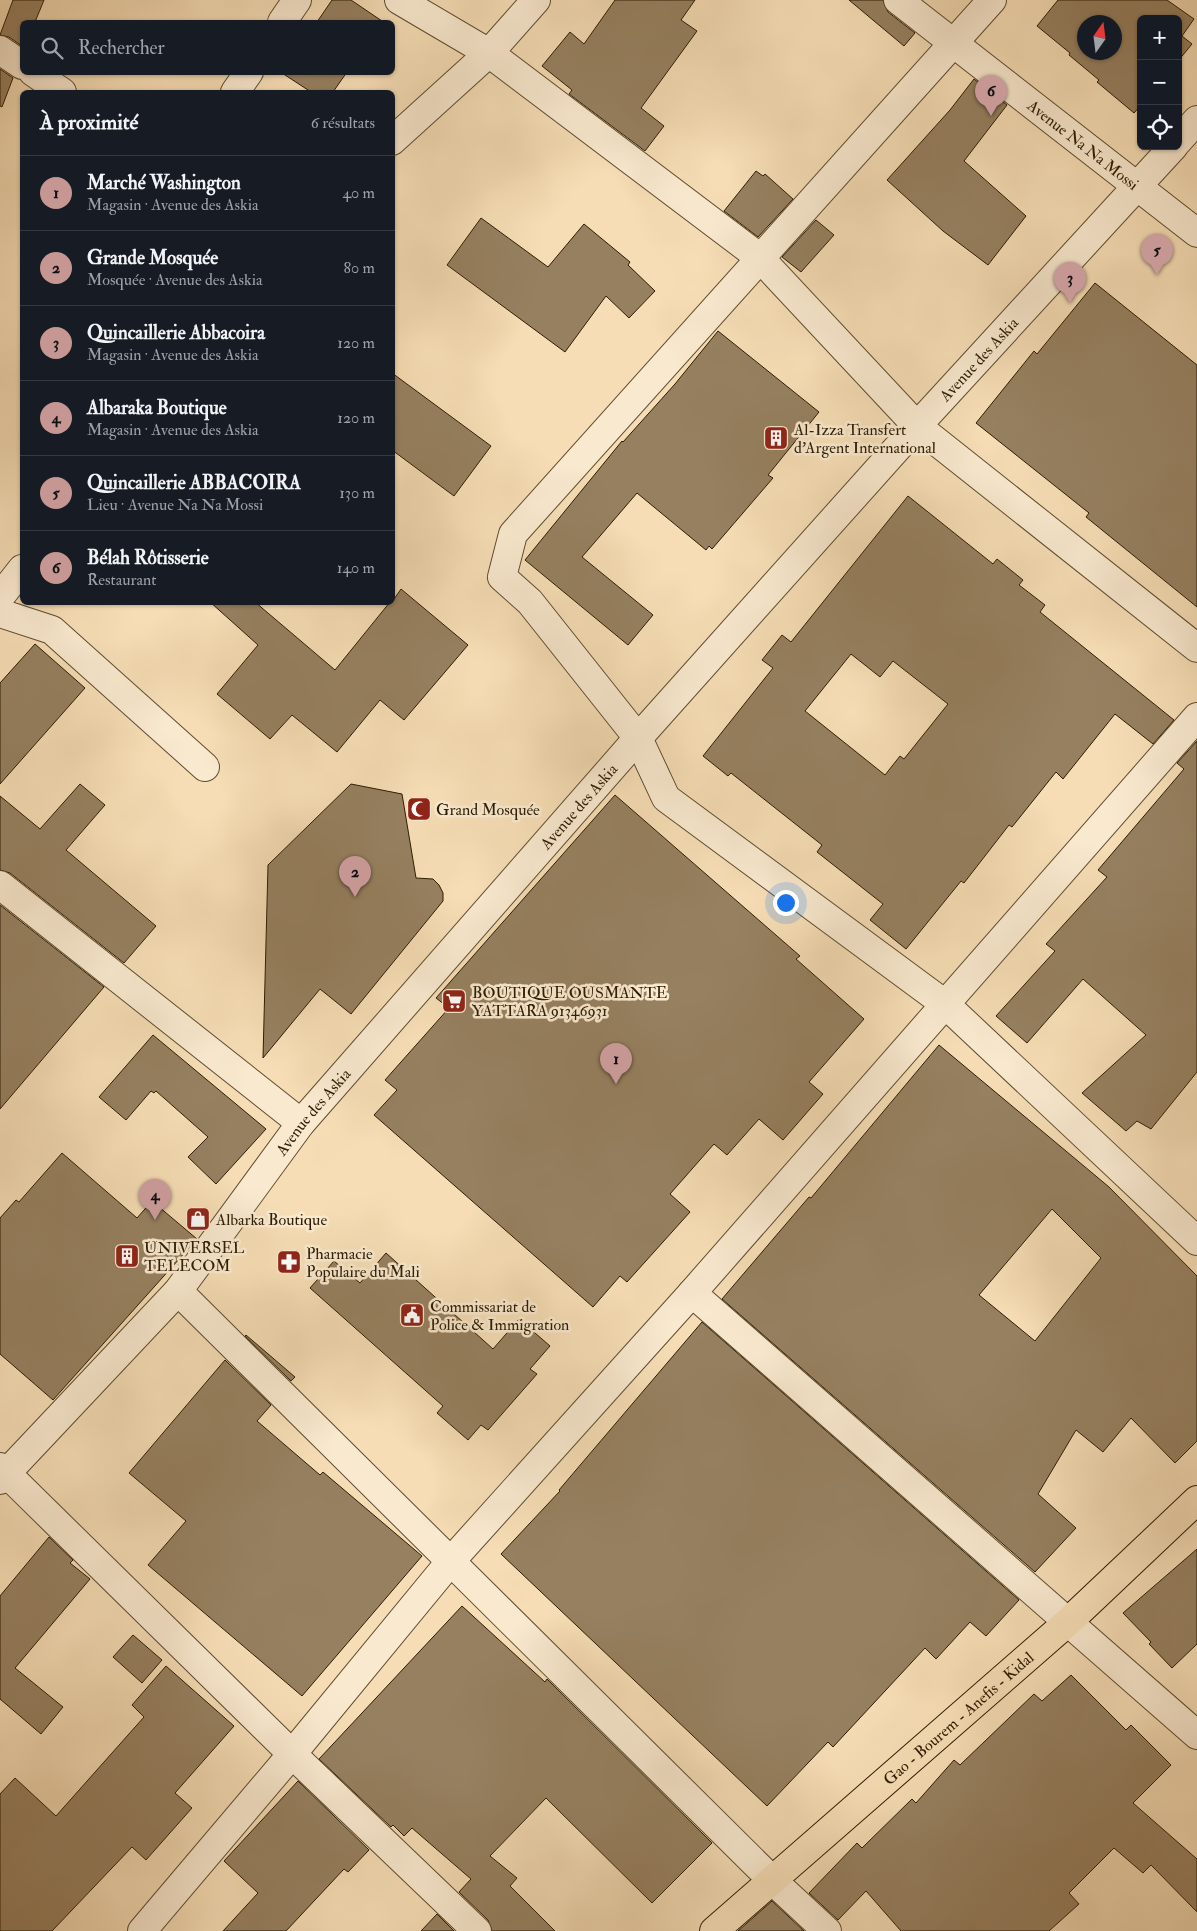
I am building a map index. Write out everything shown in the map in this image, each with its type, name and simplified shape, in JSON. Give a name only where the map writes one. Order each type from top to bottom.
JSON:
[{"type":"main road","name":"Gao - Bourem - Anefis - Kidal","points":[[714,1931],[1068,1622],[1197,1500]]},
{"type":"street","points":[[283,20],[297,0]]},
{"type":"street","points":[[399,0],[489,52],[759,258],[917,426],[1197,648]]},
{"type":"street","points":[[395,139],[489,52],[536,0]]},
{"type":"street","name":"Avenue Na Na Mossi","points":[[898,0],[1197,233]]},
{"type":"street","points":[[992,0],[513,534],[502,577],[530,602],[638,738],[666,798],[945,1004],[1197,1241]]},
{"type":"street","points":[[0,50],[20,64]]},
{"type":"street","points":[[37,75],[59,90]]},
{"type":"street","points":[[237,90],[247,75]]},
{"type":"street","points":[[1182,137],[1197,120]]},
{"type":"street","name":"Avenue des Askia","points":[[2,1473],[178,1291],[302,1123],[638,738],[917,426],[1170,150]]},
{"type":"street","points":[[0,597],[20,572]]},
{"type":"street","points":[[0,614],[52,630],[205,767]]},
{"type":"street","points":[[142,1931],[292,1754],[450,1562],[692,1293],[1197,717]]},
{"type":"street","points":[[0,885],[302,1123]]},
{"type":"street","points":[[178,1291],[773,1881],[827,1931]]},
{"type":"street","points":[[692,1293],[1197,1735]]},
{"type":"street","points":[[2,1473],[477,1931]]},
{"type":"building","points":[[13,0],[44,0],[36,20],[20,20],[20,45],[9,37],[0,35]]},
{"type":"building","points":[[332,0],[351,0],[381,20],[318,20]]},
{"type":"building","points":[[615,0],[695,0],[681,20],[697,31],[641,108],[664,126],[645,151],[569,94],[572,90],[542,66],[570,32],[584,44]]},
{"type":"building","points":[[849,0],[883,0],[888,12],[915,33],[904,46]]},
{"type":"building","points":[[1058,0],[1167,0],[1194,19],[1182,36],[1182,15],[1137,15],[1137,110],[1134,113],[1097,82],[1099,80],[1069,55],[1070,53],[1037,26]]},
{"type":"building","points":[[1182,36],[1192,44],[1182,56]]},
{"type":"building","points":[[0,69],[13,78],[2,107],[0,106]]},
{"type":"building","points":[[285,75],[345,75],[334,90],[308,90]]},
{"type":"building","points":[[974,79],[1007,105],[964,161],[1026,216],[988,265],[943,231],[887,180],[950,110]]},
{"type":"building","points":[[756,171],[763,176],[765,174],[793,199],[758,237],[724,211]]},
{"type":"building","points":[[481,218],[548,267],[584,224],[630,262],[628,265],[655,291],[629,318],[606,296],[565,352],[447,265]]},
{"type":"building","points":[[816,220],[834,235],[801,272],[782,257]]},
{"type":"building","points":[[1095,283],[1197,365],[1197,607],[1086,517],[1089,513],[976,423],[1034,351],[1037,354]]},
{"type":"building","points":[[718,331],[819,412],[768,475],[773,478],[712,549],[709,546],[706,550],[637,493],[582,557],[653,615],[628,645],[525,560],[622,441],[675,384]]},
{"type":"building","points":[[395,375],[491,446],[454,496],[395,452]]},
{"type":"building","points":[[908,496],[993,564],[997,559],[1023,580],[1019,585],[1045,605],[1040,612],[1174,720],[1153,744],[1115,714],[1063,779],[1056,772],[1012,827],[1009,825],[964,883],[961,881],[906,949],[870,920],[883,904],[817,852],[822,845],[731,773],[728,776],[703,756],[773,668],[762,660],[782,635],[791,642]],"holes":[[[851,654],[880,677],[893,661],[948,704],[904,759],[900,756],[885,775],[805,711]]]},
{"type":"building","points":[[401,589],[468,645],[404,720],[380,700],[337,752],[292,715],[270,739],[217,694],[258,645],[213,605],[259,605],[335,670],[388,605],[395,605],[395,598]]},
{"type":"building","points":[[35,644],[85,688],[0,784],[0,683]]},
{"type":"building","points":[[1197,741],[1197,1072],[1151,1129],[1137,1121],[1126,1131],[1082,1093],[1146,1035],[1083,979],[1027,1043],[996,1016],[1055,951],[1046,944],[1107,877],[1098,870],[1184,769],[1177,763]]},
{"type":"building","points":[[80,784],[105,805],[66,850],[156,926],[124,963],[10,873],[0,870],[0,796],[40,829]]},
{"type":"building","points":[[351,784],[402,794],[416,878],[433,879],[443,893],[443,901],[351,1014],[320,989],[263,1058],[268,865]]},
{"type":"building","points":[[615,795],[800,956],[796,959],[864,1019],[809,1082],[823,1094],[783,1140],[759,1119],[727,1155],[714,1144],[670,1194],[690,1212],[627,1282],[620,1276],[593,1307],[374,1115],[397,1090],[385,1080],[449,1008],[436,998]]},
{"type":"building","points":[[0,905],[104,987],[0,1109]]},
{"type":"building","points":[[153,1035],[266,1129],[216,1184],[188,1157],[208,1137],[156,1091],[154,1093],[151,1091],[126,1120],[99,1097]]},
{"type":"building","points":[[939,1045],[1109,1187],[1197,1276],[1197,1441],[1175,1463],[1131,1418],[1103,1452],[1076,1430],[1038,1494],[1076,1528],[1035,1572],[722,1299],[809,1197],[811,1198]],"holes":[[[1052,1209],[1101,1258],[1035,1341],[979,1295]]]},
{"type":"building","points":[[62,1153],[137,1218],[152,1201],[197,1239],[53,1400],[0,1354],[0,1218],[16,1200],[19,1202]]},
{"type":"building","points":[[386,1253],[493,1349],[519,1319],[550,1346],[530,1369],[537,1374],[488,1430],[481,1425],[468,1440],[437,1413],[443,1406],[310,1288],[334,1261],[360,1283]]},
{"type":"building","points":[[702,1322],[1019,1600],[986,1636],[970,1622],[936,1659],[925,1648],[833,1747],[828,1742],[767,1806],[501,1554],[560,1491]]},
{"type":"building","points":[[246,1335],[295,1377],[291,1381]]},
{"type":"building","points":[[225,1360],[271,1405],[257,1421],[320,1475],[323,1472],[422,1556],[302,1696],[148,1565],[186,1521],[129,1473]]},
{"type":"building","points":[[49,1537],[73,1560],[70,1563],[90,1579],[15,1668],[63,1707],[41,1734],[0,1699],[0,1596]]},
{"type":"building","points":[[1197,1549],[1197,1644],[1172,1668],[1149,1644],[1151,1642],[1123,1613]]},
{"type":"building","points":[[462,1606],[545,1682],[547,1679],[712,1843],[652,1903],[546,1798],[490,1856],[517,1878],[510,1886],[555,1931],[492,1931],[488,1920],[459,1892],[471,1879],[412,1828],[404,1836],[393,1825],[391,1827],[319,1759]]},
{"type":"building","points":[[133,1635],[162,1660],[142,1683],[113,1657]]},
{"type":"building","points":[[166,1666],[234,1726],[175,1793],[192,1808],[146,1860],[132,1847],[52,1931],[0,1931],[0,1794],[15,1778],[56,1816],[144,1717],[132,1705]]},
{"type":"building","points":[[1071,1675],[1126,1730],[1131,1725],[1171,1765],[1133,1803],[1197,1859],[1197,1912],[1151,1865],[1143,1873],[1114,1848],[1069,1893],[1079,1904],[1049,1931],[901,1931],[866,1891],[838,1920],[809,1893],[857,1843],[862,1848],[912,1799],[916,1803],[954,1760],[960,1765],[1034,1694],[1042,1701]]},
{"type":"building","points":[[298,1781],[369,1850],[348,1872],[344,1869],[286,1931],[223,1931],[258,1893],[224,1861]]},
{"type":"building","points":[[772,1901],[804,1931],[738,1931]]},
{"type":"building","points":[[437,1914],[454,1931],[421,1931]]},
{"type":"place","name":"Bélah Rôtisserie","points":[[991,116]]},
{"type":"place","name":"Quincaillerie ABBACOIRA","points":[[1157,275]]},
{"type":"place","name":"Quincaillerie Abbacoira","points":[[1070,303]]},
{"type":"place","name":"Al-Izza Transfert d'Argent International","points":[[776,438]]},
{"type":"place","name":"Grand Mosquée","points":[[419,809]]},
{"type":"place","name":"Grande Mosquée","points":[[355,897]]},
{"type":"place","name":"BOUTIQUE OUSMANTE YATTARA 91346931","points":[[454,1001]]},
{"type":"place","name":"Marché Washington","points":[[616,1084]]},
{"type":"place","name":"Albarka Boutique","points":[[198,1219]]},
{"type":"place","name":"Albaraka Boutique","points":[[155,1220]]},
{"type":"place","name":"UNIVERSEL TELECOM","points":[[127,1256]]},
{"type":"place","name":"Pharmacie Populaire du Mali","points":[[289,1262]]},
{"type":"place","name":"Commissariat de Police & Immigration","points":[[412,1315]]}]
